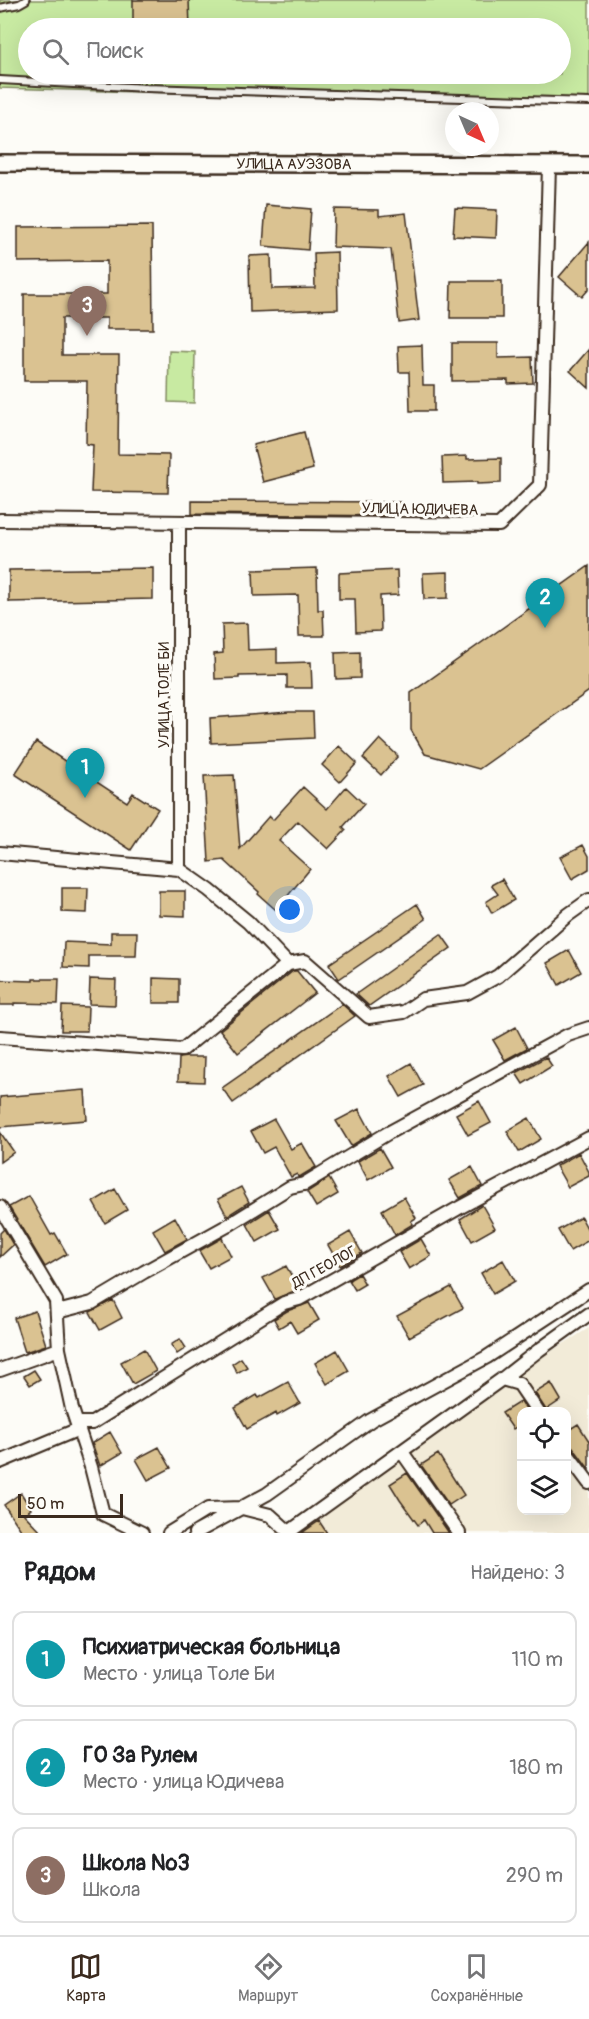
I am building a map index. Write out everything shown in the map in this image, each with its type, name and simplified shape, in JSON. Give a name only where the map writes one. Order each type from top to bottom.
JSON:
[{"type":"street","name":"УЛИЦА АУЭЗОВА","points":[[0,163],[589,165]]},
{"type":"street","name":"УЛИЦА ЮДИЧЕВА","points":[[0,520],[499,525],[540,484],[549,165]]},
{"type":"street","name":"УЛИЦА ТОЛЕ БИ","points":[[179,522],[179,869]]},
{"type":"street","points":[[0,853],[179,869],[248,922],[288,964]]},
{"type":"street","points":[[0,1036],[182,1050],[288,964],[305,961],[369,1017],[404,1012],[423,999],[467,993],[498,976],[568,915],[589,900]]},
{"type":"street","points":[[57,1312],[92,1303],[227,1226],[290,1187],[304,1184],[388,1133],[568,1035],[589,1028]]},
{"type":"street","name":"ДП ГЕОЛОГ","points":[[0,1462],[78,1426],[92,1423],[284,1303],[298,1299],[589,1138]]},
{"type":"street","points":[[0,1207],[56,1301],[58,1349],[102,1514],[142,1533]]},
{"type":"street","points":[[195,1533],[267,1494],[371,1420],[487,1357],[589,1290]]},
{"type":"street","points":[[169,1533],[208,1509],[242,1508],[270,1515],[290,1533],[589,1314]]},
{"type":"street","points":[[0,1370],[58,1349]]},
{"type":"street","points":[[502,1379],[519,1384],[535,1407]]},
{"type":"street","points":[[402,1452],[459,1533]]},
{"type":"street","points":[[571,1458],[589,1483]]},
{"type":"lane","points":[[0,8],[26,0]]},
{"type":"lane","points":[[0,80],[18,81]]},
{"type":"lane","points":[[80,84],[589,102]]},
{"type":"shaded area","points":[[589,1328],[589,1533],[275,1533],[384,1454]]},
{"type":"green space","points":[[0,0],[589,0],[589,105],[0,88]]},
{"type":"green space","points":[[169,351],[195,352],[194,403],[168,402]]},
{"type":"building","points":[[133,0],[189,0],[190,18],[133,18]]},
{"type":"building","points":[[266,205],[311,209],[308,250],[263,246]]},
{"type":"building","points":[[455,208],[497,210],[496,238],[453,236]]},
{"type":"building","points":[[334,209],[379,210],[379,216],[406,213],[419,320],[399,323],[391,249],[333,247]]},
{"type":"building","points":[[152,226],[153,329],[107,329],[107,318],[62,318],[62,355],[119,355],[118,454],[169,455],[168,493],[91,492],[93,445],[86,444],[87,381],[24,381],[24,294],[107,294],[107,261],[18,262],[18,227]]},
{"type":"building","points":[[589,242],[589,289],[582,297],[559,277]]},
{"type":"building","points":[[337,252],[338,309],[250,312],[249,256],[271,255],[272,289],[315,288],[314,253]]},
{"type":"building","points":[[451,281],[502,281],[502,318],[450,318]]},
{"type":"building","points":[[452,343],[498,343],[498,358],[532,357],[533,383],[508,384],[508,380],[452,381]]},
{"type":"building","points":[[422,345],[423,385],[434,385],[434,411],[410,411],[409,372],[399,372],[398,346]]},
{"type":"building","points":[[589,349],[589,388],[570,371]]},
{"type":"building","points":[[304,432],[313,469],[263,482],[253,445]]},
{"type":"building","points":[[467,456],[467,459],[501,458],[501,483],[443,483],[442,457]]},
{"type":"building","points":[[192,501],[400,502],[400,516],[192,514]]},
{"type":"building","points":[[589,566],[589,691],[479,769],[425,754],[411,730],[411,693]]},
{"type":"building","points":[[153,568],[153,599],[9,602],[9,570]]},
{"type":"building","points":[[317,568],[318,610],[323,610],[324,636],[299,636],[298,595],[254,596],[253,570]]},
{"type":"building","points":[[397,570],[398,595],[380,596],[381,631],[356,632],[355,599],[339,599],[339,573]]},
{"type":"building","points":[[448,572],[448,598],[424,599],[423,573]]},
{"type":"building","points":[[247,623],[248,650],[277,649],[277,663],[311,662],[312,688],[287,688],[287,675],[215,679],[214,654],[223,653],[222,624]]},
{"type":"building","points":[[360,652],[360,678],[336,679],[335,653]]},
{"type":"building","points":[[313,712],[314,738],[211,743],[210,718]]},
{"type":"building","points":[[380,739],[398,756],[381,775],[363,758]]},
{"type":"building","points":[[36,742],[127,802],[133,793],[158,809],[131,850],[15,774]]},
{"type":"building","points":[[339,746],[357,763],[340,782],[322,765]]},
{"type":"building","points":[[234,775],[240,849],[269,816],[273,820],[303,787],[327,809],[346,787],[364,804],[343,827],[346,830],[328,849],[298,821],[279,841],[310,869],[276,910],[224,860],[209,862],[204,776]]},
{"type":"building","points":[[583,845],[589,856],[589,869],[572,879],[560,857]]},
{"type":"building","points":[[502,879],[514,900],[492,913],[486,902],[498,894],[491,885]]},
{"type":"building","points":[[62,888],[88,888],[87,913],[62,912]]},
{"type":"building","points":[[159,891],[185,891],[185,916],[159,915]]},
{"type":"building","points":[[417,904],[426,919],[339,979],[329,964]]},
{"type":"building","points":[[111,932],[137,932],[136,956],[89,956],[89,968],[63,967],[64,942],[111,944]]},
{"type":"building","points":[[441,934],[451,948],[369,1006],[356,994]]},
{"type":"building","points":[[569,950],[581,972],[559,985],[547,963]]},
{"type":"building","points":[[293,971],[297,971],[315,993],[238,1053],[220,1030]]},
{"type":"building","points":[[153,978],[179,979],[179,1003],[153,1003]]},
{"type":"building","points":[[33,979],[59,979],[58,1004],[0,1005],[0,980],[33,981]]},
{"type":"building","points":[[90,979],[116,980],[115,1005],[89,1004]]},
{"type":"building","points":[[342,1004],[355,1016],[233,1103],[222,1088]]},
{"type":"building","points":[[62,1006],[88,1007],[87,1031],[61,1031]]},
{"type":"building","points":[[516,1027],[527,1048],[505,1060],[493,1040]]},
{"type":"building","points":[[205,1057],[204,1082],[178,1081],[179,1058]]},
{"type":"building","points":[[546,1057],[552,1066],[523,1084],[516,1073]]},
{"type":"building","points":[[411,1063],[423,1085],[401,1097],[389,1076]]},
{"type":"building","points":[[85,1090],[87,1120],[0,1127],[0,1097]]},
{"type":"building","points":[[479,1101],[491,1123],[468,1135],[456,1114]]},
{"type":"building","points":[[359,1109],[372,1133],[351,1146],[336,1121]]},
{"type":"building","points":[[529,1118],[541,1139],[519,1152],[507,1131]]},
{"type":"building","points":[[274,1119],[291,1149],[302,1143],[316,1167],[301,1176],[298,1177],[297,1174],[291,1177],[274,1147],[263,1153],[251,1131]]},
{"type":"building","points":[[0,1132],[14,1152],[0,1162]]},
{"type":"building","points":[[380,1148],[391,1167],[368,1180],[358,1161]]},
{"type":"building","points":[[579,1153],[589,1176],[568,1187],[556,1166]]},
{"type":"building","points":[[472,1167],[482,1186],[460,1198],[449,1180]]},
{"type":"building","points":[[329,1178],[338,1194],[316,1207],[307,1192]]},
{"type":"building","points":[[241,1187],[249,1202],[227,1216],[218,1199]]},
{"type":"building","points":[[115,1189],[127,1210],[105,1223],[93,1202]]},
{"type":"building","points":[[29,1196],[51,1235],[55,1233],[67,1254],[45,1267],[9,1207]]},
{"type":"building","points":[[404,1197],[416,1218],[411,1221],[413,1224],[395,1235],[382,1210]]},
{"type":"building","points":[[482,1205],[495,1228],[472,1241],[460,1219]]},
{"type":"building","points":[[269,1210],[280,1229],[257,1242],[247,1224]]},
{"type":"building","points":[[175,1217],[187,1239],[165,1251],[153,1230]]},
{"type":"building","points":[[581,1217],[589,1232],[589,1240],[570,1251],[558,1230]]},
{"type":"building","points":[[4,1229],[13,1245],[0,1257],[0,1233]]},
{"type":"building","points":[[350,1232],[362,1253],[340,1266],[328,1245]]},
{"type":"building","points":[[222,1238],[231,1256],[209,1268],[199,1251]]},
{"type":"building","points":[[421,1239],[431,1256],[409,1269],[399,1252]]},
{"type":"building","points":[[503,1260],[515,1281],[493,1294],[481,1273]]},
{"type":"building","points":[[286,1266],[299,1289],[275,1299],[263,1278]]},
{"type":"building","points":[[359,1274],[365,1284],[355,1290],[349,1280]]},
{"type":"building","points":[[451,1287],[463,1308],[409,1337],[397,1316]]},
{"type":"building","points":[[113,1300],[122,1318],[100,1330],[90,1312]]},
{"type":"building","points":[[309,1303],[319,1320],[297,1333],[290,1321],[279,1328],[274,1319],[287,1311]]},
{"type":"building","points":[[35,1311],[46,1345],[25,1352],[14,1318]]},
{"type":"building","points":[[180,1339],[186,1348],[177,1354],[171,1345]]},
{"type":"building","points":[[144,1349],[156,1371],[133,1384],[121,1362]]},
{"type":"building","points":[[337,1350],[349,1371],[327,1384],[315,1363]]},
{"type":"building","points":[[241,1358],[247,1367],[237,1373],[232,1364]]},
{"type":"building","points":[[34,1370],[40,1379],[30,1385],[24,1376]]},
{"type":"building","points":[[288,1382],[300,1403],[247,1429],[235,1408],[257,1395],[259,1398]]},
{"type":"building","points":[[551,1383],[561,1400],[550,1407],[544,1407],[535,1393]]},
{"type":"building","points":[[521,1401],[525,1407],[517,1407],[517,1426],[513,1429],[502,1413]]},
{"type":"building","points":[[578,1424],[589,1441],[589,1469],[571,1446],[571,1428]]},
{"type":"building","points":[[110,1432],[122,1453],[100,1466],[92,1443]]},
{"type":"building","points":[[159,1447],[171,1468],[148,1480],[136,1459]]},
{"type":"building","points":[[438,1454],[464,1495],[449,1505],[421,1465]]},
{"type":"building","points":[[407,1473],[449,1533],[432,1533],[424,1520],[418,1525],[400,1500],[390,1484]]},
{"type":"building","points":[[21,1493],[31,1509],[24,1514],[42,1533],[23,1533],[4,1505]]},
{"type":"building","points":[[319,1521],[327,1533],[302,1533]]},
{"type":"place","name":"Школа №3","points":[[87,336]]},
{"type":"place","name":"ГО За Рулем","points":[[545,628]]},
{"type":"place","name":"Психиатрическая больница","points":[[85,798]]}]
